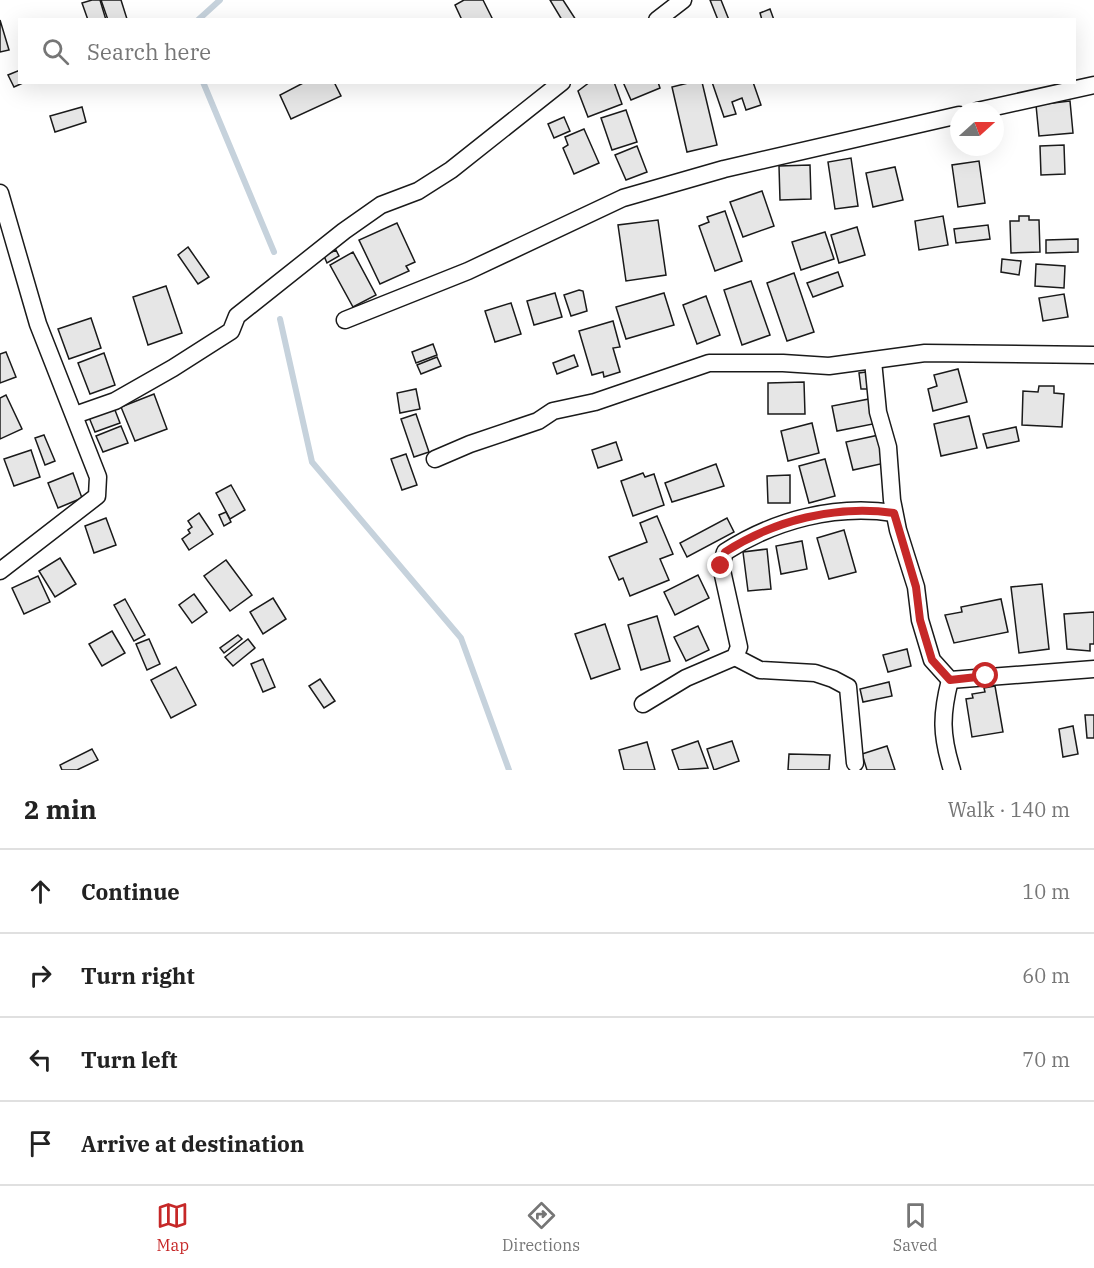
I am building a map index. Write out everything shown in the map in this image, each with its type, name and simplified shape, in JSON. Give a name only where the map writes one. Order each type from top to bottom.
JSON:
[{"type":"street","points":[[660,18],[683,0]]},
{"type":"street","points":[[75,415],[115,400],[173,368],[231,331],[237,316],[344,231],[381,206],[418,191],[451,170],[559,84]]},
{"type":"street","points":[[1004,105],[1094,85]]},
{"type":"street","points":[[345,320],[468,271],[623,198],[724,169],[950,117]]},
{"type":"street","points":[[0,193],[38,324],[98,477],[97,496],[0,571]]},
{"type":"street","points":[[435,459],[470,444],[538,422],[553,411],[595,402],[709,363],[783,363],[829,366],[926,352],[1094,355]]},
{"type":"street","points":[[873,361],[878,412],[888,447],[894,513],[916,587],[920,620],[932,660],[950,680]]},
{"type":"street","points":[[643,704],[686,678],[735,657],[739,646],[721,566],[725,552],[749,536],[812,515],[851,510],[894,513]]},
{"type":"street","points":[[735,657],[760,670],[815,673],[848,687],[855,763]]},
{"type":"street","points":[[950,680],[1094,669]]},
{"type":"street","points":[[950,680],[942,709],[943,730],[952,770]]},
{"type":"building","points":[[100,0],[105,18],[87,18],[82,3]]},
{"type":"building","points":[[101,0],[121,0],[127,18],[107,18]]},
{"type":"building","points":[[464,0],[483,0],[492,18],[461,18],[455,5]]},
{"type":"building","points":[[550,0],[563,0],[575,18],[561,18]]},
{"type":"building","points":[[710,0],[721,0],[728,18],[717,18]]},
{"type":"building","points":[[770,9],[773,18],[761,18],[760,13]]},
{"type":"building","points":[[0,20],[9,50],[0,52]]},
{"type":"building","points":[[18,71],[18,84],[21,84],[14,87],[8,75]]},
{"type":"building","points":[[301,84],[335,84],[341,96],[291,119],[280,95]]},
{"type":"building","points":[[587,84],[615,84],[622,104],[588,117],[578,91]]},
{"type":"building","points":[[624,84],[659,84],[660,88],[631,100]]},
{"type":"building","points":[[684,84],[702,84],[717,145],[687,152],[672,87]]},
{"type":"building","points":[[713,84],[754,84],[761,105],[746,110],[742,98],[732,102],[736,114],[724,117]]},
{"type":"building","points":[[1070,101],[1073,133],[1039,136],[1036,105]]},
{"type":"building","points":[[82,107],[86,122],[55,132],[50,116]]},
{"type":"building","points":[[626,110],[637,142],[612,150],[601,118]]},
{"type":"building","points":[[564,117],[570,131],[554,138],[548,124]]},
{"type":"building","points":[[584,129],[599,163],[574,174],[563,148],[568,145],[565,137]]},
{"type":"building","points":[[1064,145],[1065,174],[1041,175],[1040,146]]},
{"type":"building","points":[[637,146],[647,172],[626,180],[615,155]]},
{"type":"building","points":[[851,158],[858,206],[835,209],[828,162]]},
{"type":"building","points":[[979,161],[985,203],[958,207],[952,165]]},
{"type":"building","points":[[810,165],[811,199],[780,200],[779,166]]},
{"type":"building","points":[[895,167],[903,200],[873,207],[866,173]]},
{"type":"building","points":[[762,191],[774,226],[743,237],[730,202]]},
{"type":"building","points":[[725,211],[742,261],[715,271],[699,226],[709,222],[707,217]]},
{"type":"building","points":[[943,216],[948,245],[919,250],[915,221]]},
{"type":"building","points":[[1019,216],[1029,216],[1029,220],[1039,220],[1040,252],[1011,253],[1010,221],[1019,221]]},
{"type":"building","points":[[658,220],[666,275],[626,281],[618,225]]},
{"type":"building","points":[[397,223],[415,262],[406,266],[409,271],[380,284],[359,240]]},
{"type":"building","points":[[988,225],[990,239],[956,243],[954,229]]},
{"type":"building","points":[[857,227],[865,255],[839,263],[831,235]]},
{"type":"building","points":[[825,232],[834,259],[801,270],[792,242]]},
{"type":"building","points":[[1078,239],[1078,252],[1046,253],[1046,240]]},
{"type":"building","points":[[188,247],[209,277],[198,284],[178,255]]},
{"type":"building","points":[[336,250],[339,256],[327,263],[324,256]]},
{"type":"building","points":[[353,252],[376,295],[353,307],[330,265]]},
{"type":"building","points":[[1002,259],[1021,261],[1019,275],[1001,272]]},
{"type":"building","points":[[1036,264],[1065,266],[1064,288],[1035,286]]},
{"type":"building","points":[[838,272],[843,286],[813,297],[807,283]]},
{"type":"building","points":[[794,273],[814,332],[787,341],[767,283]]},
{"type":"building","points":[[751,281],[770,335],[742,345],[724,290]]},
{"type":"building","points":[[166,286],[182,333],[148,345],[133,297]]},
{"type":"building","points":[[579,290],[583,291],[587,311],[571,316],[564,295]]},
{"type":"building","points":[[555,293],[562,317],[534,325],[527,301]]},
{"type":"building","points":[[664,293],[674,325],[626,339],[616,307]]},
{"type":"building","points":[[1064,294],[1068,317],[1043,321],[1039,298]]},
{"type":"building","points":[[706,296],[720,335],[697,344],[683,305]]},
{"type":"building","points":[[511,303],[521,334],[495,342],[485,311]]},
{"type":"building","points":[[91,318],[101,348],[69,359],[58,329]]},
{"type":"building","points":[[613,321],[620,347],[613,348],[620,372],[604,377],[603,372],[592,375],[579,331]]},
{"type":"building","points":[[433,344],[437,355],[416,363],[412,352]]},
{"type":"building","points":[[6,352],[16,377],[0,383],[0,354]]},
{"type":"building","points":[[104,353],[115,385],[90,394],[78,363]]},
{"type":"building","points":[[574,355],[578,366],[557,374],[553,363]]},
{"type":"building","points":[[437,357],[441,366],[421,374],[417,365]]},
{"type":"building","points":[[958,369],[967,402],[933,411],[928,389],[937,386],[934,375]]},
{"type":"building","points":[[866,372],[868,389],[861,389],[859,373]]},
{"type":"building","points":[[804,382],[805,414],[768,414],[768,383]]},
{"type":"building","points":[[1039,386],[1054,386],[1054,393],[1064,394],[1062,427],[1022,425],[1023,391],[1038,392]]},
{"type":"building","points":[[416,389],[420,409],[400,413],[397,393]]},
{"type":"building","points":[[154,394],[167,429],[135,441],[121,407]]},
{"type":"building","points":[[6,395],[22,429],[0,439],[0,398]]},
{"type":"building","points":[[869,399],[873,424],[837,431],[832,406]]},
{"type":"building","points":[[113,405],[120,423],[95,432],[88,415]]},
{"type":"building","points":[[416,414],[429,452],[414,457],[401,419]]},
{"type":"building","points":[[969,416],[977,448],[941,456],[934,424]]},
{"type":"building","points":[[812,423],[819,453],[788,461],[781,431]]},
{"type":"building","points":[[121,426],[128,443],[103,452],[96,436]]},
{"type":"building","points":[[1016,427],[1019,441],[987,448],[983,434]]},
{"type":"building","points":[[44,435],[55,461],[45,465],[35,438]]},
{"type":"building","points":[[879,435],[885,463],[853,470],[846,442]]},
{"type":"building","points":[[616,442],[622,460],[598,468],[592,450]]},
{"type":"building","points":[[31,450],[40,477],[14,486],[4,459]]},
{"type":"building","points":[[406,454],[417,485],[402,490],[391,459]]},
{"type":"building","points":[[825,459],[835,496],[809,503],[799,466]]},
{"type":"building","points":[[716,464],[724,486],[672,502],[665,483]]},
{"type":"building","points":[[73,473],[82,498],[58,508],[48,483]]},
{"type":"building","points":[[643,473],[645,477],[654,474],[664,505],[633,516],[621,481]]},
{"type":"building","points":[[790,475],[790,503],[768,503],[767,476]]},
{"type":"building","points":[[231,485],[245,510],[230,519],[216,493]]},
{"type":"building","points":[[226,512],[231,522],[224,526],[219,515]]},
{"type":"building","points":[[199,513],[213,534],[189,550],[182,539],[190,533],[188,530],[192,527],[188,521]]},
{"type":"building","points":[[657,516],[673,554],[660,559],[669,580],[630,596],[623,578],[619,580],[609,557],[647,542],[640,523]]},
{"type":"building","points":[[106,518],[116,545],[94,553],[85,526]]},
{"type":"building","points":[[727,518],[734,532],[687,557],[680,543]]},
{"type":"building","points":[[844,530],[856,572],[829,579],[817,538]]},
{"type":"building","points":[[802,541],[807,569],[781,574],[776,546]]},
{"type":"building","points":[[767,549],[771,589],[748,591],[743,552]]},
{"type":"building","points":[[60,558],[76,584],[55,597],[39,571]]},
{"type":"building","points":[[226,560],[252,595],[230,611],[204,576]]},
{"type":"building","points":[[698,575],[709,598],[675,615],[664,592]]},
{"type":"building","points":[[38,576],[50,602],[24,614],[12,588]]},
{"type":"building","points":[[1042,584],[1049,649],[1019,653],[1011,587]]},
{"type":"building","points":[[194,594],[207,612],[192,623],[179,605]]},
{"type":"building","points":[[273,598],[286,619],[263,634],[250,612]]},
{"type":"building","points":[[125,599],[145,635],[134,641],[114,605]]},
{"type":"building","points":[[1001,599],[1008,632],[954,643],[945,615],[962,612],[961,607]]},
{"type":"building","points":[[1094,612],[1094,644],[1090,644],[1090,651],[1067,649],[1064,614]]},
{"type":"building","points":[[657,616],[670,661],[641,670],[628,625]]},
{"type":"building","points":[[605,624],[620,669],[591,679],[575,634]]},
{"type":"building","points":[[698,626],[709,650],[686,661],[674,637]]},
{"type":"building","points":[[112,631],[125,653],[102,666],[89,644]]},
{"type":"building","points":[[238,635],[242,639],[224,653],[220,648]]},
{"type":"building","points":[[149,639],[160,664],[147,670],[136,644]]},
{"type":"building","points":[[248,639],[255,648],[233,666],[225,657]]},
{"type":"building","points":[[907,649],[911,666],[888,672],[883,655]]},
{"type":"building","points":[[263,659],[275,687],[263,692],[251,664]]},
{"type":"building","points":[[176,667],[196,705],[171,718],[151,680]]},
{"type":"building","points":[[320,679],[335,701],[324,708],[309,686]]},
{"type":"building","points":[[889,682],[892,696],[863,702],[860,689]]},
{"type":"building","points":[[995,686],[1003,732],[972,737],[966,699],[973,698],[972,694],[985,692],[984,688]]},
{"type":"building","points":[[1085,715],[1094,715],[1094,738],[1087,738]]},
{"type":"building","points":[[1073,726],[1078,754],[1063,757],[1059,729]]},
{"type":"building","points":[[698,741],[708,768],[679,770],[672,750]]},
{"type":"building","points":[[732,741],[739,761],[714,770],[707,749]]},
{"type":"building","points":[[647,742],[655,770],[624,770],[619,750]]},
{"type":"building","points":[[887,746],[895,770],[867,770],[862,754]]},
{"type":"building","points":[[92,749],[98,760],[77,770],[62,770],[60,765]]},
{"type":"building","points":[[789,754],[830,755],[829,770],[788,770]]},
{"type":"waterway","points":[[200,18],[220,0]]},
{"type":"waterway","points":[[204,84],[274,252]]},
{"type":"waterway","points":[[280,319],[312,462],[461,638],[509,770]]},
{"type":"route","points":[[721,566],[725,552],[749,536],[812,515],[851,510],[894,513],[916,587],[920,620],[932,660],[950,680],[986,676]]}]
